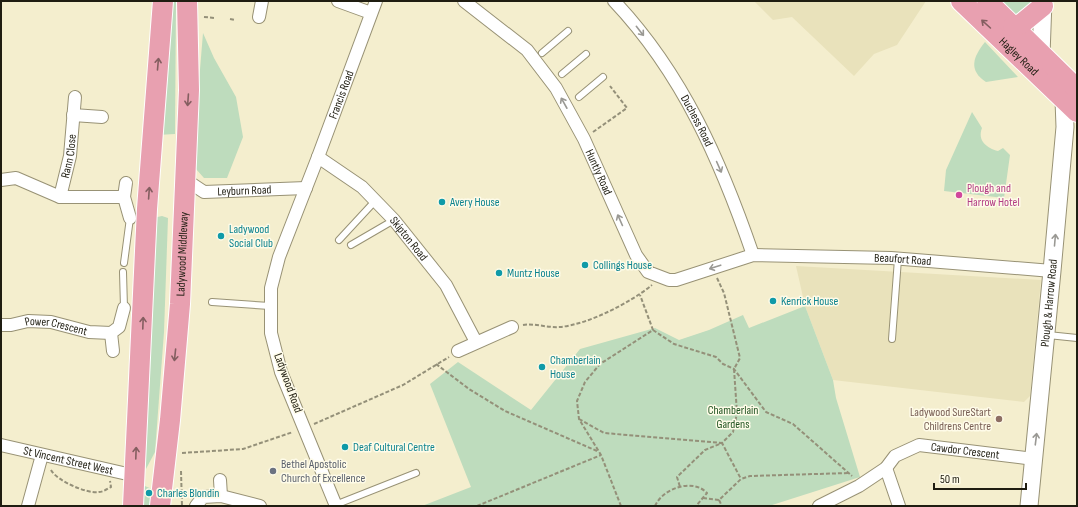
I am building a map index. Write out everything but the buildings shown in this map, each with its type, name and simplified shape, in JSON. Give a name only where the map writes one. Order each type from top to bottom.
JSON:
[{"type":"highway","points":[[133,506],[136,476],[147,209],[163,1]]},
{"type":"highway","name":"Ladywood Middleway","points":[[160,506],[173,471],[186,180],[185,146],[189,90],[187,1]]},
{"type":"highway","name":"Hagley Road","points":[[960,1],[1071,95]]},
{"type":"highway","name":"Hagley Road","points":[[987,1],[1041,55],[1071,95]]},
{"type":"highway","points":[[1013,26],[1021,24],[1043,4]]},
{"type":"highway","points":[[136,476],[173,471]]},
{"type":"main road","points":[[1041,55],[1043,4]]},
{"type":"main road","name":"Plough & Harrow Road","points":[[1029,506],[1065,127],[1071,95]]},
{"type":"street","points":[[259,17],[262,1]]},
{"type":"street","points":[[338,1],[371,13]]},
{"type":"street","name":"Francis Road","points":[[306,188],[376,1]]},
{"type":"street","name":"Huntly Road","points":[[464,1],[527,50],[556,88],[584,139],[636,255],[648,272],[660,278]]},
{"type":"street","name":"Duchess Road","points":[[614,1],[658,54],[698,120],[728,187],[752,255]]},
{"type":"street","name":"Rann Close","points":[[60,197],[69,162],[75,97]]},
{"type":"street","points":[[73,115],[102,117]]},
{"type":"street","name":"Skipton Road","points":[[318,157],[362,187],[394,220],[446,285],[476,342]]},
{"type":"street","name":"Rann Close","points":[[1,180],[16,178],[60,197],[124,197]]},
{"type":"street","name":"Leyburn Road","points":[[186,180],[204,192],[306,188]]},
{"type":"street","points":[[126,183],[124,197],[130,218]]},
{"type":"street","name":"Ladywood Road","points":[[306,188],[279,257],[270,288],[271,333],[281,372],[335,506]]},
{"type":"street","points":[[660,278],[676,280],[752,255]]},
{"type":"street","name":"Beaufort Road","points":[[752,255],[898,259],[1052,271]]},
{"type":"street","points":[[113,352],[111,333],[120,327],[124,308]]},
{"type":"street","name":"Power Crescent","points":[[1,325],[11,325],[28,321],[51,322],[89,332],[111,333]]},
{"type":"street","points":[[458,351],[512,327]]},
{"type":"street","name":"St Vincent Street West","points":[[1,445],[136,476]]},
{"type":"street","name":"Cawdor Crescent","points":[[819,506],[859,486],[886,468],[895,456],[919,445],[1034,459]]},
{"type":"street","points":[[28,506],[42,455]]},
{"type":"street","points":[[886,468],[899,506]]},
{"type":"street","points":[[220,480],[221,496]]},
{"type":"street","points":[[196,506],[203,497],[221,496],[260,506]]},
{"type":"lane","points":[[542,53],[568,31]]},
{"type":"lane","points":[[562,74],[586,54]]},
{"type":"lane","points":[[580,97],[603,77]]},
{"type":"lane","points":[[339,240],[376,200]]},
{"type":"lane","points":[[124,263],[130,218]]},
{"type":"lane","points":[[351,245],[394,220]]},
{"type":"lane","points":[[892,339],[898,259]]},
{"type":"lane","points":[[123,272],[124,308]]},
{"type":"lane","points":[[212,302],[270,306]]},
{"type":"lane","points":[[1046,335],[1077,338]]},
{"type":"lane","points":[[335,506],[416,473]]},
{"type":"path","points":[[204,17],[215,18]]},
{"type":"path","points":[[230,19],[235,20]]},
{"type":"path","points":[[584,139],[627,108],[610,86]]},
{"type":"path","points":[[680,487],[677,476],[705,450],[722,443],[733,432],[737,413],[734,369],[740,358],[724,294],[714,273]]},
{"type":"path","points":[[512,327],[525,324],[560,327],[599,317],[640,295],[660,278]]},
{"type":"path","points":[[640,295],[653,330],[674,344],[716,357],[723,364],[734,369],[766,412],[792,424],[849,473],[859,486]]},
{"type":"path","points":[[621,506],[601,455],[597,451],[590,435],[579,419],[577,401],[585,382],[600,364],[653,330]]},
{"type":"path","points":[[304,428],[403,385],[458,351]]},
{"type":"path","points":[[436,364],[469,389],[505,411],[597,451]]},
{"type":"path","points":[[579,419],[604,433],[722,443]]},
{"type":"path","points":[[181,454],[243,449],[288,434]]},
{"type":"path","points":[[722,443],[741,478]]},
{"type":"path","points":[[42,455],[54,476],[86,492],[100,492],[111,487],[110,470]]},
{"type":"path","points":[[478,506],[601,455]]},
{"type":"path","points":[[173,471],[182,506]]},
{"type":"path","points":[[719,500],[741,478],[750,476],[849,473]]},
{"type":"path","points":[[655,506],[663,495],[680,487],[699,486],[707,493],[696,506]]},
{"type":"path","points":[[704,498],[719,500]]},
{"type":"path","points":[[719,500],[722,506]]},
{"type":"shaded area","points":[[754,1],[926,1],[897,45],[874,54],[854,76],[792,17],[773,20]]},
{"type":"shaded area","points":[[796,266],[1041,280],[1030,396],[1024,402],[833,380],[805,306]]},
{"type":"green space","points":[[167,1],[176,1],[175,134],[157,135]]},
{"type":"green space","points":[[1000,1],[1031,1],[1031,10],[1016,18]]},
{"type":"green space","points":[[203,33],[214,58],[236,97],[243,137],[227,178],[204,178],[196,169],[194,142]]},
{"type":"green space","points":[[985,42],[1018,77],[986,82],[980,77],[974,63],[975,58]]},
{"type":"green space","points":[[972,112],[982,128],[981,137],[984,143],[990,148],[998,151],[1003,148],[1010,155],[1004,198],[944,191],[946,170]]},
{"type":"green space","points":[[162,216],[168,218],[164,332],[155,452],[146,469],[141,442],[153,218]]},
{"type":"green space","name":"Chamberlain Gardens","points":[[805,306],[833,380],[836,398],[860,477],[769,506],[422,506],[471,487],[430,384],[458,362],[531,410],[580,349],[655,328],[679,340],[709,330],[743,315],[749,328]]},
{"type":"green space","points":[[140,484],[152,489],[151,506],[138,506]]},
{"type":"place","name":"Plough and Harrow Hotel","points":[[959,195]]},
{"type":"place","name":"Avery House","points":[[442,202]]},
{"type":"place","name":"Ladywood Social Club","points":[[221,236]]},
{"type":"place","name":"Collings House","points":[[585,265]]},
{"type":"place","name":"Muntz House","points":[[499,273]]},
{"type":"place","name":"Kenrick House","points":[[773,301]]},
{"type":"place","name":"Chamberlain House","points":[[542,367]]},
{"type":"place","name":"Ladywood SureStart Childrens Centre","points":[[999,419]]},
{"type":"place","name":"Deaf Cultural Centre","points":[[345,447]]},
{"type":"place","name":"Bethel Apostolic Church of Excellence","points":[[273,471]]},
{"type":"place","name":"Charles Blondin","points":[[149,493]]}]
